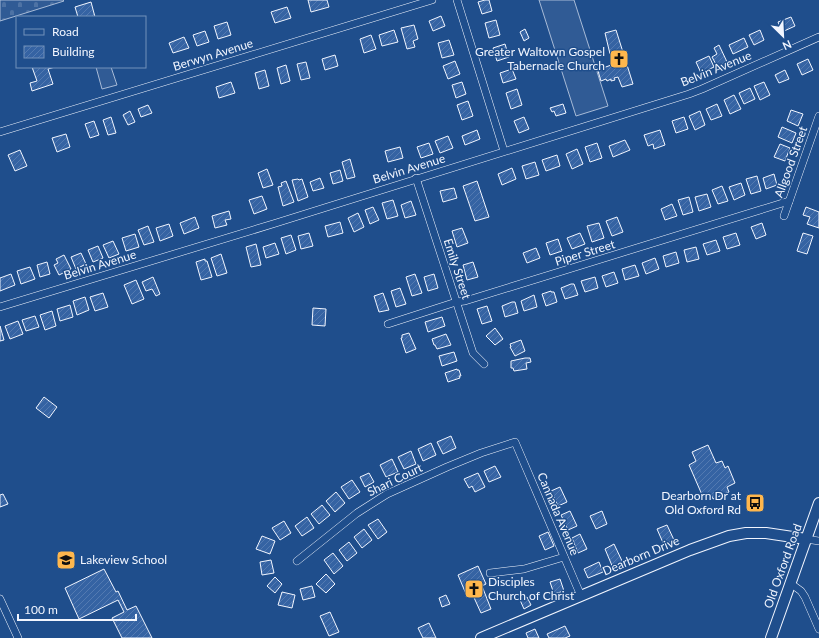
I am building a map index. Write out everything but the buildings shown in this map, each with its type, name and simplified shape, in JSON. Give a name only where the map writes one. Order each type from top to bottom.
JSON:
[{"type":"street","name":"Berwyn Avenue","points":[[0,132],[432,0]]},
{"type":"street","points":[[457,0],[504,151]]},
{"type":"street","name":"Belvin Avenue","points":[[0,307],[276,223],[702,89],[819,36]]},
{"type":"street","name":"Allgood Street","points":[[784,216],[819,116]]},
{"type":"street","name":"Emily Street","points":[[416,178],[473,353],[484,364]]},
{"type":"street","name":"Piper Street","points":[[388,324],[789,201]]},
{"type":"street","name":"Cannada Avenue","points":[[515,442],[581,596]]},
{"type":"street","name":"Shari Court","points":[[297,561],[357,513],[387,494],[481,453],[515,442]]},
{"type":"street","name":"Old Oxford Road","points":[[771,638],[819,503]]},
{"type":"street","name":"Dearborn Drive","points":[[481,638],[690,550],[729,536],[746,533],[766,533],[819,541]]},
{"type":"street","points":[[490,573],[524,569],[564,557]]},
{"type":"street","points":[[790,583],[805,597],[819,630]]},
{"type":"street","points":[[0,599],[18,638]]},
{"type":"shaded area","points":[[539,0],[574,0],[608,106],[576,116]]},
{"type":"shaded area","points":[[96,68],[111,68],[117,85],[102,89]]},
{"type":"green space","points":[[0,0],[63,0],[64,1],[0,21]]},
{"type":"place","name":"Greater Waltown Gospel Tabernacle Church","points":[[619,59]]},
{"type":"place","name":"Dearborn Dr at Old Oxford Rd","points":[[755,503]]},
{"type":"place","name":"Lakeview School","points":[[66,560]]},
{"type":"place","name":"Disciples Church of Christ","points":[[474,589]]}]
